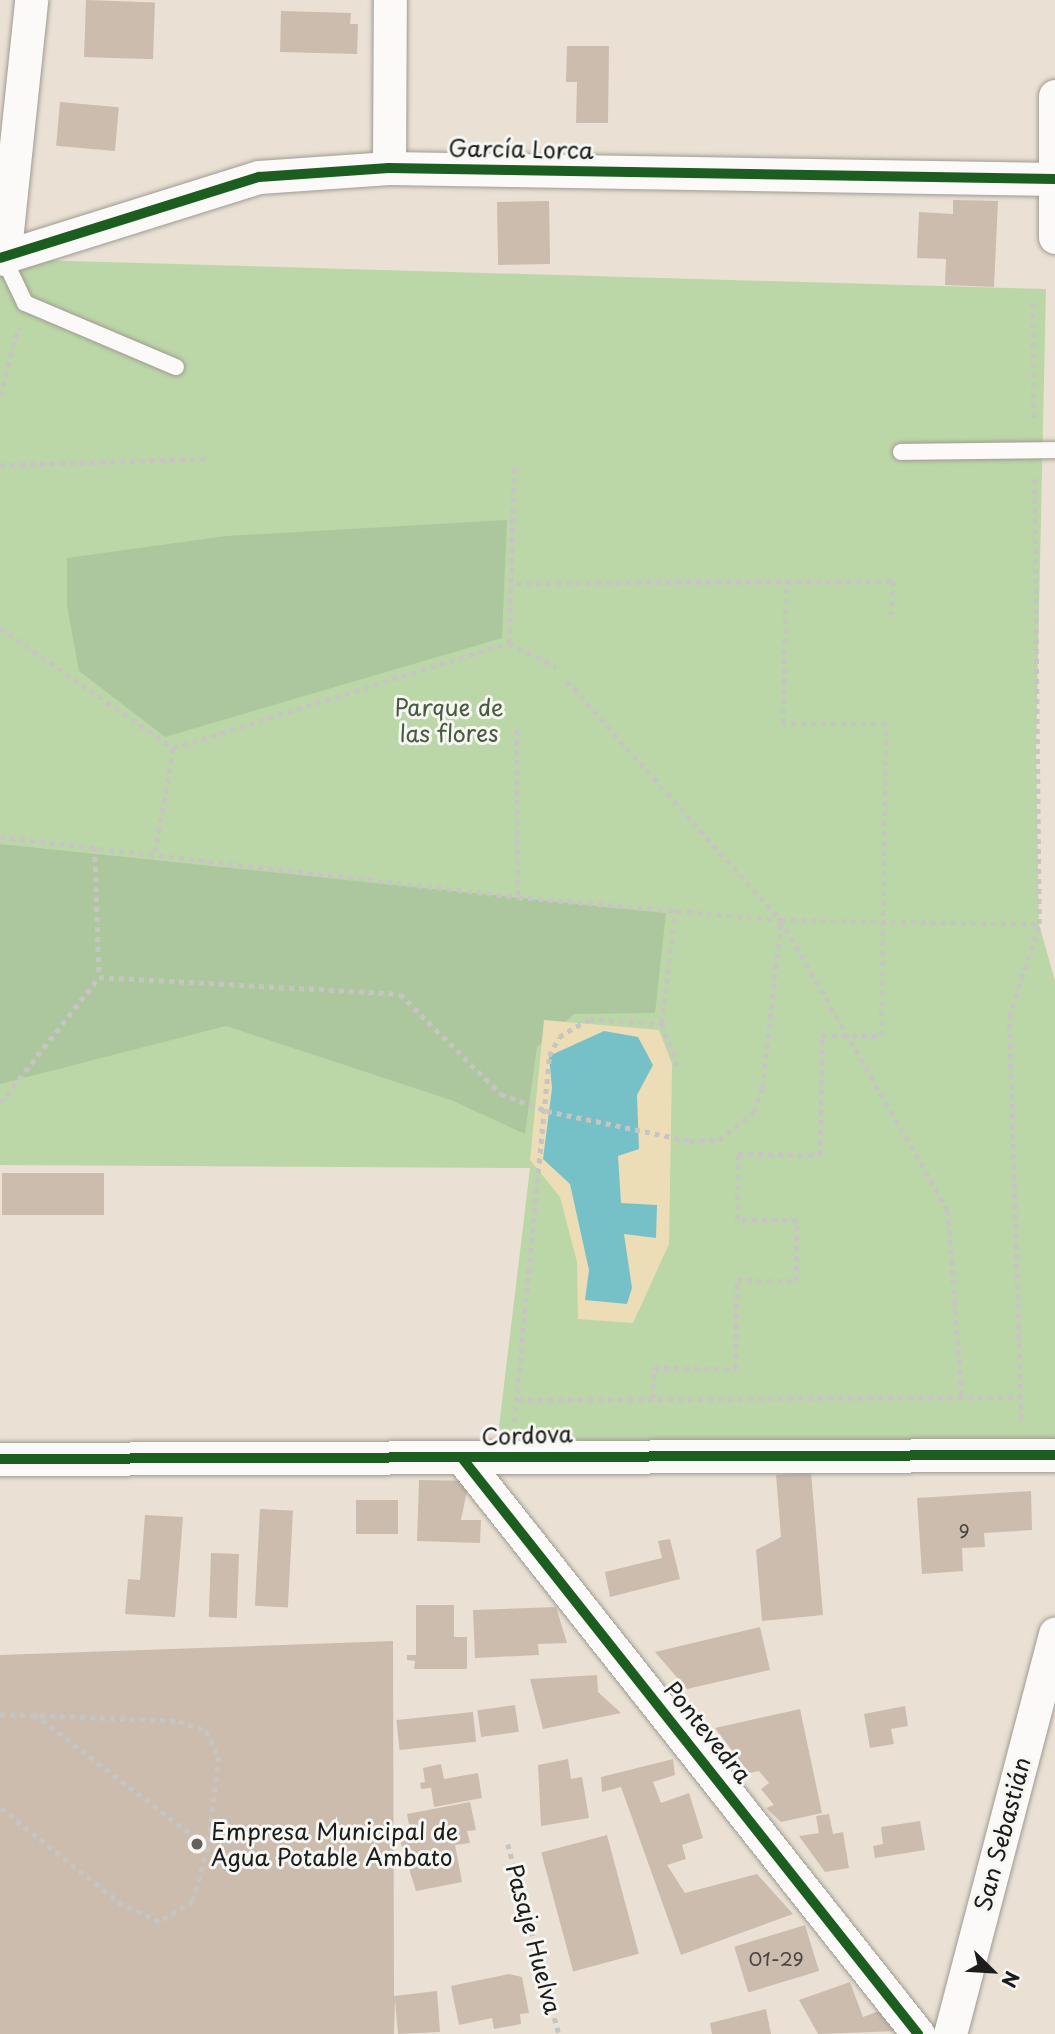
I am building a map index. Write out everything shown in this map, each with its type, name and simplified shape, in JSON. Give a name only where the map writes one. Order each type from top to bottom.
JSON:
[{"type":"street","points":[[2,259],[31,0]]},
{"type":"street","points":[[389,168],[390,0]]},
{"type":"street","points":[[1055,96],[1055,237]]},
{"type":"street","name":"García Lorca","points":[[2,259],[259,177],[389,168],[1054,179]]},
{"type":"street","name":"Cordova","points":[[0,1459],[462,1458],[509,1454],[1055,1455]]},
{"type":"street","name":"Pontevedra","points":[[462,1458],[918,2034]]},
{"type":"street","name":"San Sebastián","points":[[950,2034],[1055,1634]]},
{"type":"lane","points":[[2,259],[25,303],[176,367]]},
{"type":"lane","points":[[901,452],[1055,450]]},
{"type":"path","points":[[0,396],[25,303]]},
{"type":"path","points":[[0,465],[208,459]]},
{"type":"path","points":[[509,643],[516,583],[514,465]]},
{"type":"path","points":[[516,583],[894,581],[891,615]]},
{"type":"path","points":[[653,1399],[654,1368],[735,1369],[737,1280],[796,1281],[797,1221],[737,1220],[738,1154],[820,1155],[822,1035],[881,1036],[886,724],[783,724],[786,582]]},
{"type":"path","points":[[1022,1455],[1009,1017],[1039,924],[1035,584]]},
{"type":"path","points":[[0,628],[173,748]]},
{"type":"path","points":[[173,748],[509,643],[556,667]]},
{"type":"path","points":[[567,681],[781,920],[948,1210],[962,1397]]},
{"type":"path","points":[[517,730],[518,897]]},
{"type":"path","points":[[155,852],[173,748]]},
{"type":"path","points":[[0,837],[155,852],[518,897],[781,920],[1039,924]]},
{"type":"path","points":[[0,1103],[100,976],[95,847]]},
{"type":"path","points":[[676,909],[662,1024],[678,1067]]},
{"type":"path","points":[[100,976],[400,994],[475,1074],[501,1094],[547,1111],[690,1141],[719,1140],[737,1131],[762,1088],[781,920]]},
{"type":"path","points":[[509,1454],[518,1400],[547,1111],[549,1056],[559,1037],[589,1019],[662,1024]]},
{"type":"path","points":[[518,1400],[1020,1397]]},
{"type":"path","points":[[33,1712],[208,1848]]},
{"type":"path","points":[[0,1714],[33,1712],[179,1721],[206,1731],[219,1757],[208,1848],[193,1901],[159,1922],[122,1905],[0,1808]]},
{"type":"green space","name":"Parque de las flores","points":[[0,259],[1046,289],[1036,748],[1039,924],[1055,981],[1055,1443],[783,1454],[498,1435],[530,1168],[0,1165]]},
{"type":"green space","points":[[507,520],[502,638],[165,737],[79,671],[67,606],[67,558],[226,536]]},
{"type":"green space","points":[[0,844],[666,913],[655,1013],[574,1014],[537,1047],[525,1134],[451,1100],[226,1026],[0,1084]]},
{"type":"sand","points":[[544,1020],[659,1030],[672,1064],[669,1244],[633,1323],[578,1319],[577,1262],[560,1197],[530,1160]]},
{"type":"water","points":[[604,1031],[638,1037],[653,1065],[637,1095],[639,1149],[618,1156],[621,1203],[657,1205],[656,1238],[624,1234],[632,1288],[627,1304],[585,1300],[589,1270],[570,1184],[543,1159],[552,1088],[549,1056]]},
{"type":"building","points":[[86,0],[155,2],[153,59],[84,57]]},
{"type":"building","points":[[281,11],[351,13],[350,24],[358,24],[357,54],[280,52]]},
{"type":"building","points":[[567,46],[609,46],[608,123],[576,123],[577,82],[566,82]]},
{"type":"building","points":[[60,102],[119,107],[115,151],[56,146]]},
{"type":"building","points":[[953,200],[998,201],[994,287],[945,285],[946,259],[917,258],[919,212],[953,214]]},
{"type":"building","points":[[549,201],[550,264],[498,265],[497,202]]},
{"type":"building","points":[[2,1173],[104,1173],[104,1215],[2,1215]]},
{"type":"building","points":[[811,1472],[823,1615],[762,1621],[756,1550],[781,1537],[776,1475]]},
{"type":"building","points":[[419,1480],[469,1481],[461,1520],[481,1520],[480,1543],[417,1541]]},
{"type":"building","points":[[1031,1491],[1032,1530],[984,1533],[985,1547],[962,1548],[963,1571],[922,1574],[917,1498]]},
{"type":"building","points":[[356,1500],[398,1500],[398,1534],[356,1534]]},
{"type":"building","points":[[260,1509],[293,1511],[288,1608],[255,1606]]},
{"type":"building","points":[[145,1515],[183,1517],[175,1617],[125,1614],[128,1579],[140,1580]]},
{"type":"building","points":[[670,1539],[680,1579],[610,1597],[605,1572],[662,1558],[658,1541]]},
{"type":"building","points":[[211,1553],[239,1554],[237,1618],[209,1617]]},
{"type":"building","points":[[416,1605],[454,1605],[454,1637],[467,1637],[467,1669],[414,1669],[415,1661],[407,1660],[407,1655],[416,1655]]},
{"type":"building","points":[[556,1607],[567,1643],[538,1644],[539,1655],[475,1658],[473,1610]]},
{"type":"building","points":[[760,1627],[770,1670],[687,1689],[655,1652]]},
{"type":"building","name":"Empresa Municipal de Agua Potable Ambato","points":[[393,1641],[394,1996],[437,1991],[440,2032],[398,2034],[395,2000],[394,2034],[0,2034],[0,1655]]},
{"type":"building","points":[[597,1675],[598,1692],[621,1713],[543,1729],[530,1679]]},
{"type":"building","points":[[515,1705],[519,1732],[481,1737],[477,1710]]},
{"type":"building","points":[[905,1706],[908,1726],[891,1729],[894,1744],[870,1748],[864,1714]]},
{"type":"building","points":[[800,1709],[822,1813],[781,1822],[766,1808],[774,1805],[761,1789],[769,1783],[759,1771],[749,1773],[715,1728]]},
{"type":"building","points":[[473,1712],[476,1742],[400,1750],[396,1720]]},
{"type":"building","points":[[568,1759],[571,1779],[582,1777],[589,1818],[541,1826],[538,1765]]},
{"type":"building","points":[[673,1759],[675,1775],[653,1782],[661,1803],[689,1793],[703,1838],[682,1845],[686,1859],[667,1865],[685,1893],[757,1874],[793,1914],[681,1955],[621,1787],[602,1792],[601,1777]]},
{"type":"building","points":[[441,1764],[444,1779],[478,1773],[482,1798],[434,1807],[431,1788],[421,1789],[420,1783],[425,1782],[423,1768]]},
{"type":"building","points":[[470,1802],[476,1830],[467,1831],[470,1843],[455,1845],[462,1882],[416,1891],[400,1840],[411,1835],[407,1814]]},
{"type":"building","points":[[829,1814],[833,1834],[843,1832],[849,1868],[825,1872],[799,1836],[819,1833],[816,1816]]},
{"type":"building","points":[[920,1821],[925,1850],[875,1858],[873,1846],[883,1844],[881,1827]]},
{"type":"building","points":[[607,1835],[639,1954],[573,1971],[541,1853]]},
{"type":"building","points":[[805,1925],[819,1971],[748,1993],[734,1947]]},
{"type":"building","points":[[509,1974],[522,1977],[529,2013],[520,2014],[521,2024],[494,2029],[492,2018],[459,2025],[451,1986]]},
{"type":"building","points":[[850,1982],[863,2017],[882,2010],[899,2031],[818,2034],[799,2000]]},
{"type":"building","points":[[766,2009],[771,2034],[712,2034],[710,2023]]},
{"type":"cycle path","points":[[0,258],[259,177],[389,168],[1055,179]]},
{"type":"cycle path","points":[[0,1459],[1055,1455]]},
{"type":"cycle path","points":[[462,1458],[918,2034]]},
{"type":"place","name":"Empresa Municipal de Agua Potable Ambato","points":[[197,1844]]}]
